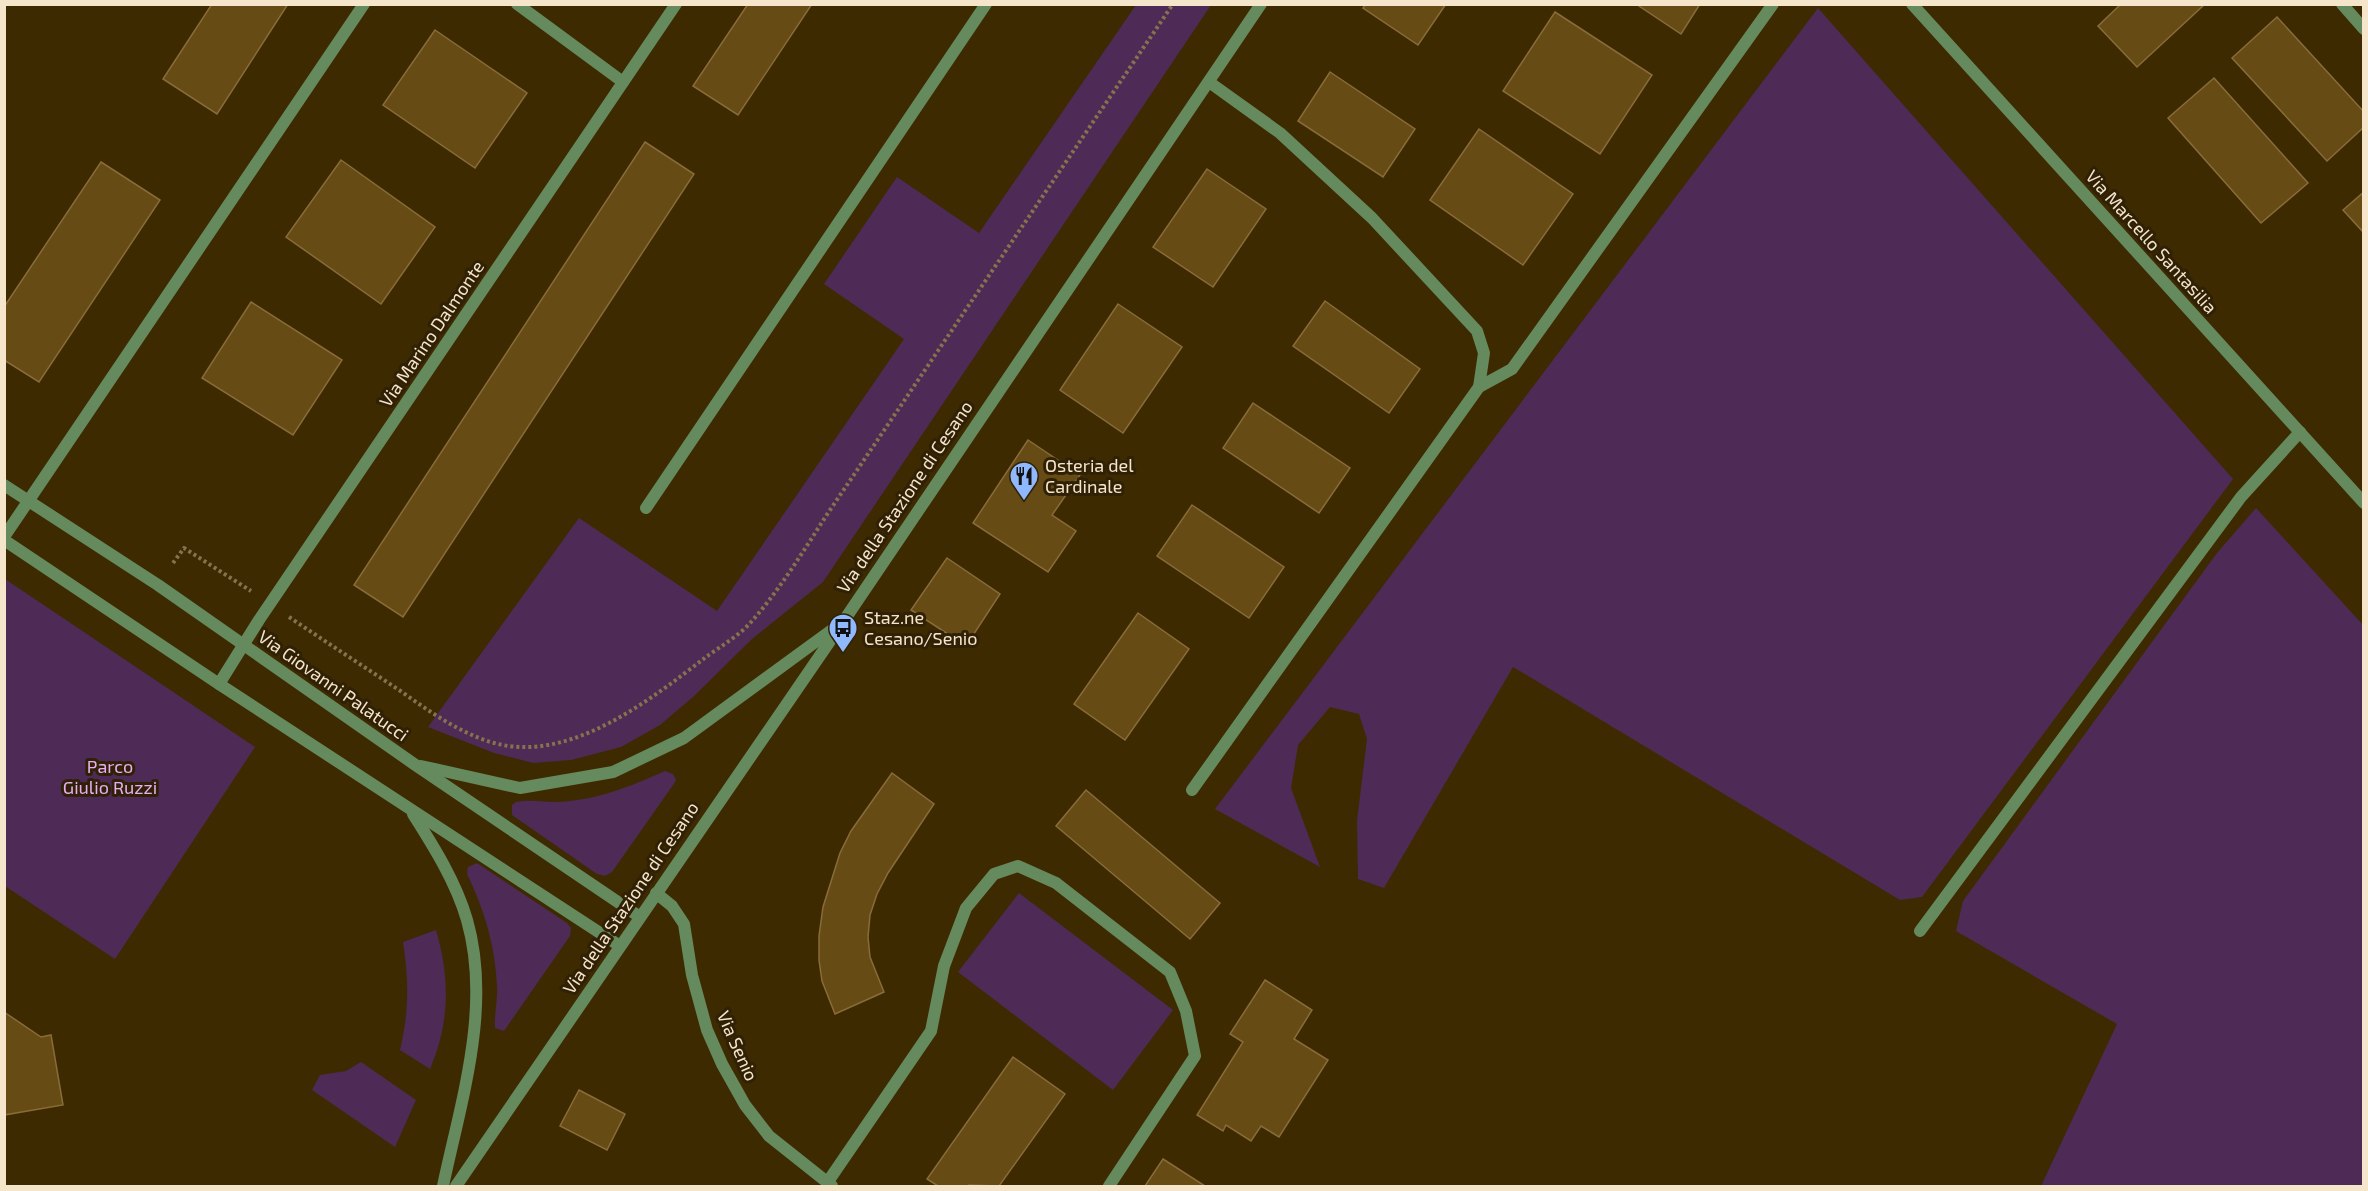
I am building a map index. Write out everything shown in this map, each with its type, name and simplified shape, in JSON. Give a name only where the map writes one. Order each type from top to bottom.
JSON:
[{"type":"street","points":[[364,4],[4,538],[219,684],[620,946]]},
{"type":"street","points":[[516,4],[623,82]]},
{"type":"street","name":"Via Marino Dalmonte","points":[[219,684],[270,604],[676,4]]},
{"type":"street","points":[[646,508],[986,4]]},
{"type":"street","name":"Via della Stazione di Cesano","points":[[456,1186],[843,622],[1261,4]]},
{"type":"street","points":[[1192,790],[1479,387],[1512,369],[1773,4]]},
{"type":"street","name":"Via Marcello Santasilia","points":[[1912,4],[2364,503]]},
{"type":"street","points":[[2342,4],[2364,29]]},
{"type":"street","points":[[1209,82],[1280,134],[1372,218],[1477,331],[1484,353],[1479,387]]},
{"type":"street","points":[[1920,931],[2241,497],[2300,432]]},
{"type":"street","name":"Via Giovanni Palatucci","points":[[4,485],[158,585],[414,764],[640,917]]},
{"type":"street","points":[[414,764],[520,788],[613,772],[684,738],[843,622]]},
{"type":"street","points":[[411,810],[451,878],[466,918],[475,969],[476,1000],[468,1074],[443,1186]]},
{"type":"street","points":[[830,1185],[931,1031],[944,966],[966,908],[994,874],[1018,866],[1056,883],[1170,972],[1186,1011],[1195,1056],[1110,1186]]},
{"type":"street","name":"Via Senio","points":[[656,893],[672,906],[684,924],[692,975],[707,1030],[722,1064],[745,1105],[769,1136],[830,1185]]},
{"type":"path","points":[[173,563],[184,548],[447,722],[479,738],[514,747],[538,747],[561,743],[586,734],[646,699],[751,623],[789,574],[1173,4]]},
{"type":"green space","points":[[1136,5],[1211,5],[823,582],[752,639],[693,697],[660,725],[621,747],[571,760],[533,763],[494,753],[428,727],[579,518],[717,611],[904,339],[824,284],[897,177],[979,233]]},
{"type":"green space","points":[[1818,8],[2233,479],[1922,897],[1900,900],[1513,667],[1384,888],[1358,879],[1357,821],[1367,739],[1359,714],[1330,707],[1298,745],[1291,788],[1320,867],[1215,809]]},
{"type":"green space","points":[[2256,508],[2363,625],[2363,1186],[2041,1186],[2117,1024],[1956,931],[1963,901],[2217,553]]},
{"type":"green space","name":"Parco Giulio Ruzzi","points":[[5,579],[255,747],[115,959],[5,886]]},
{"type":"green space","points":[[665,771],[673,774],[676,780],[612,872],[605,876],[597,874],[512,815],[512,805],[516,802],[586,799],[626,787]]},
{"type":"green space","points":[[477,863],[567,923],[571,928],[570,936],[504,1031],[495,1028],[497,991],[494,957],[484,915],[467,874],[468,867]]},
{"type":"green space","points":[[1019,893],[1173,1010],[1113,1090],[958,972]]},
{"type":"green space","points":[[436,930],[444,965],[446,1000],[437,1052],[430,1069],[400,1050],[407,996],[403,942]]},
{"type":"green space","points":[[361,1062],[416,1100],[395,1147],[312,1090],[320,1075],[346,1071]]},
{"type":"building","points":[[212,4],[288,4],[217,114],[163,79]]},
{"type":"building","points":[[748,4],[812,4],[738,115],[693,86]]},
{"type":"building","points":[[1366,4],[1446,4],[1418,45],[1363,8]]},
{"type":"building","points":[[1636,4],[1700,4],[1681,34]]},
{"type":"building","points":[[2121,4],[2205,4],[2137,67],[2098,26]]},
{"type":"building","points":[[1555,12],[1652,75],[1600,154],[1503,91]]},
{"type":"building","points":[[2277,17],[2364,112],[2364,127],[2327,161],[2232,58]]},
{"type":"building","points":[[435,30],[527,93],[475,168],[383,105]]},
{"type":"building","points":[[1330,72],[1415,129],[1383,177],[1298,121]]},
{"type":"building","points":[[2214,78],[2308,183],[2261,223],[2168,118]]},
{"type":"building","points":[[1479,129],[1573,194],[1523,265],[1430,200]]},
{"type":"building","points":[[645,142],[694,174],[403,617],[354,585]]},
{"type":"building","points":[[341,160],[435,227],[381,304],[286,237]]},
{"type":"building","points":[[101,162],[160,200],[39,382],[4,360],[4,307]]},
{"type":"building","points":[[1207,169],[1266,209],[1213,287],[1153,247]]},
{"type":"building","points":[[2364,192],[2364,233],[2343,210]]},
{"type":"building","points":[[1325,301],[1420,369],[1389,413],[1293,346]]},
{"type":"building","points":[[251,302],[342,360],[293,435],[202,378]]},
{"type":"building","points":[[1118,304],[1182,347],[1123,433],[1060,390]]},
{"type":"building","points":[[1253,403],[1350,468],[1319,513],[1223,448]]},
{"type":"building","points":[[1028,440],[1080,475],[1052,515],[1076,531],[1048,572],[973,523]]},
{"type":"building","points":[[1192,505],[1284,567],[1249,618],[1157,556]]},
{"type":"building","points":[[947,558],[1000,594],[966,646],[911,610]]},
{"type":"building","points":[[1138,613],[1189,649],[1125,740],[1074,704]]},
{"type":"building","points":[[892,773],[934,804],[888,873],[877,894],[870,915],[868,937],[870,957],[884,992],[835,1014],[822,981],[819,960],[819,936],[823,907],[840,853],[851,831]]},
{"type":"building","points":[[1086,790],[1220,903],[1190,939],[1056,826]]},
{"type":"building","points":[[1265,980],[1312,1010],[1294,1039],[1328,1060],[1279,1137],[1261,1126],[1251,1141],[1226,1125],[1223,1131],[1197,1115],[1243,1042],[1230,1034]]},
{"type":"building","points":[[4,1012],[41,1037],[51,1035],[63,1105],[4,1115]]},
{"type":"building","points":[[1013,1057],[1065,1094],[999,1186],[938,1186],[927,1179]]},
{"type":"building","points":[[579,1090],[625,1114],[607,1150],[560,1126]]},
{"type":"building","points":[[1163,1159],[1205,1186],[1145,1186]]},
{"type":"place","name":"Osteria del Cardinale","points":[[1024,502]]},
{"type":"place","name":"Staz.ne Cesano/Senio","points":[[843,654]]}]
